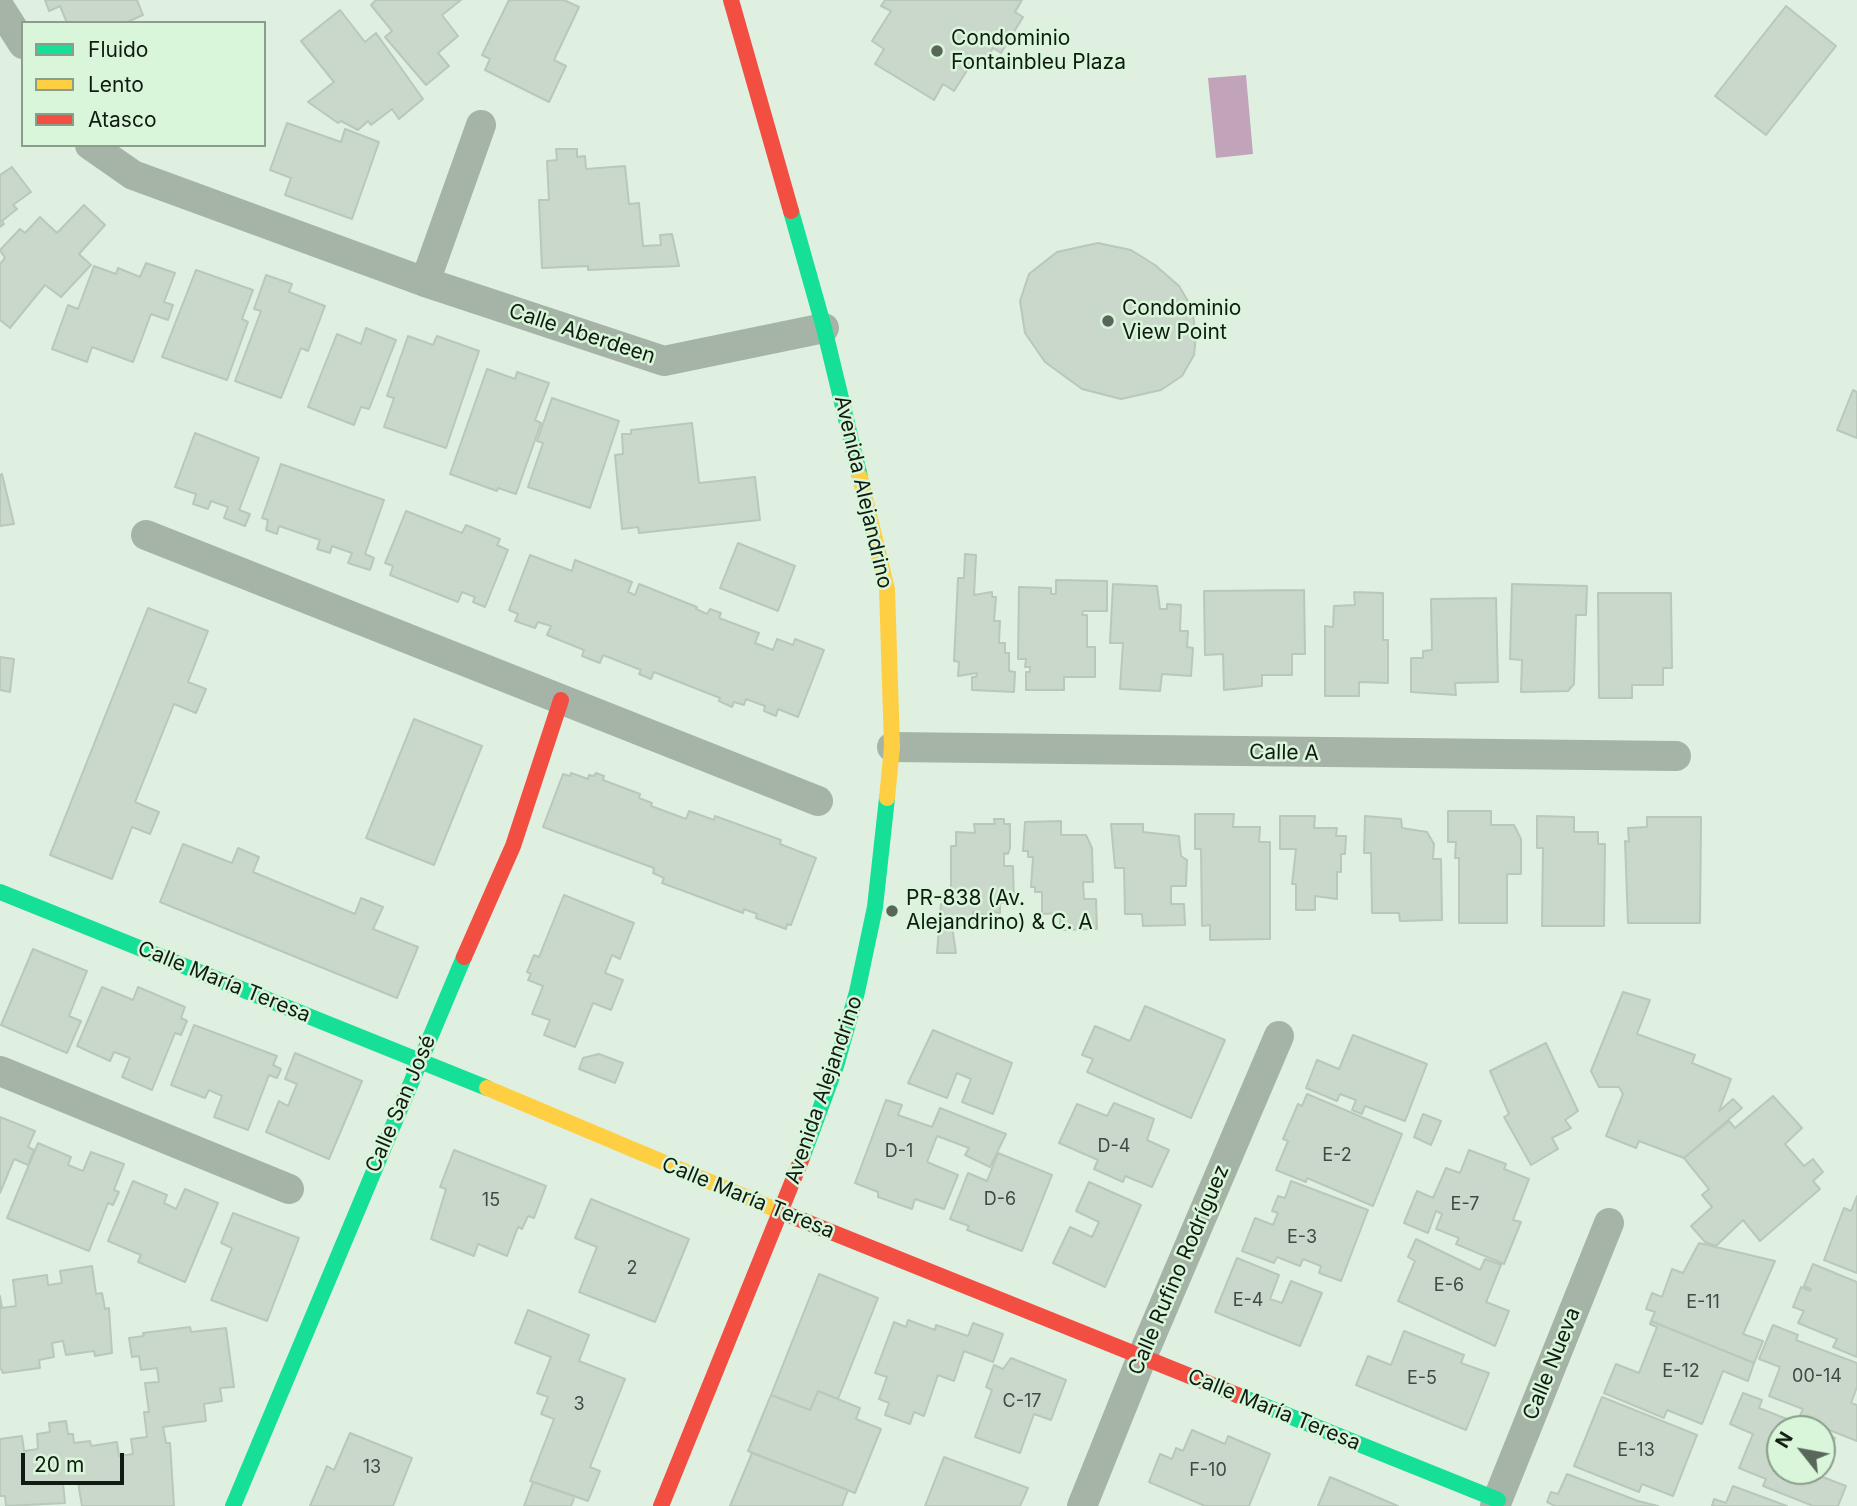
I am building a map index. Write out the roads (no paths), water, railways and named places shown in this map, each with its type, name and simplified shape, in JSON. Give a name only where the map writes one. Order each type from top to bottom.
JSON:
[{"type":"street","name":"Avenida Alejandrino","points":[[661,1506],[782,1212],[836,1066],[857,992],[875,907],[892,747],[887,589],[824,328],[731,0]]},
{"type":"street","points":[[0,8],[21,41]]},
{"type":"street","points":[[425,282],[481,125]]},
{"type":"street","name":"Calle Aberdeen","points":[[93,147],[134,175],[425,282],[664,361],[824,328]]},
{"type":"street","points":[[146,535],[818,801]]},
{"type":"street","name":"Calle San José","points":[[233,1506],[419,1060],[513,846],[561,700]]},
{"type":"street","name":"Calle A","points":[[892,747],[1676,756]]},
{"type":"street","name":"Calle María Teresa","points":[[2,898],[419,1060],[782,1212],[1497,1503]]},
{"type":"street","name":"Calle Rufino Rodríguez","points":[[1082,1506],[1142,1357],[1279,1036]]},
{"type":"street","points":[[0,1071],[289,1189]]},
{"type":"street","name":"Calle Nueva","points":[[1497,1503],[1609,1223]]},
{"type":"place","name":"Condominio Fontainbleu Plaza","points":[[937,51]]},
{"type":"place","name":"Condominio View Point","points":[[1108,321]]},
{"type":"place","name":"PR-838 (Av. Alejandrino) & C. A","points":[[892,911]]}]
